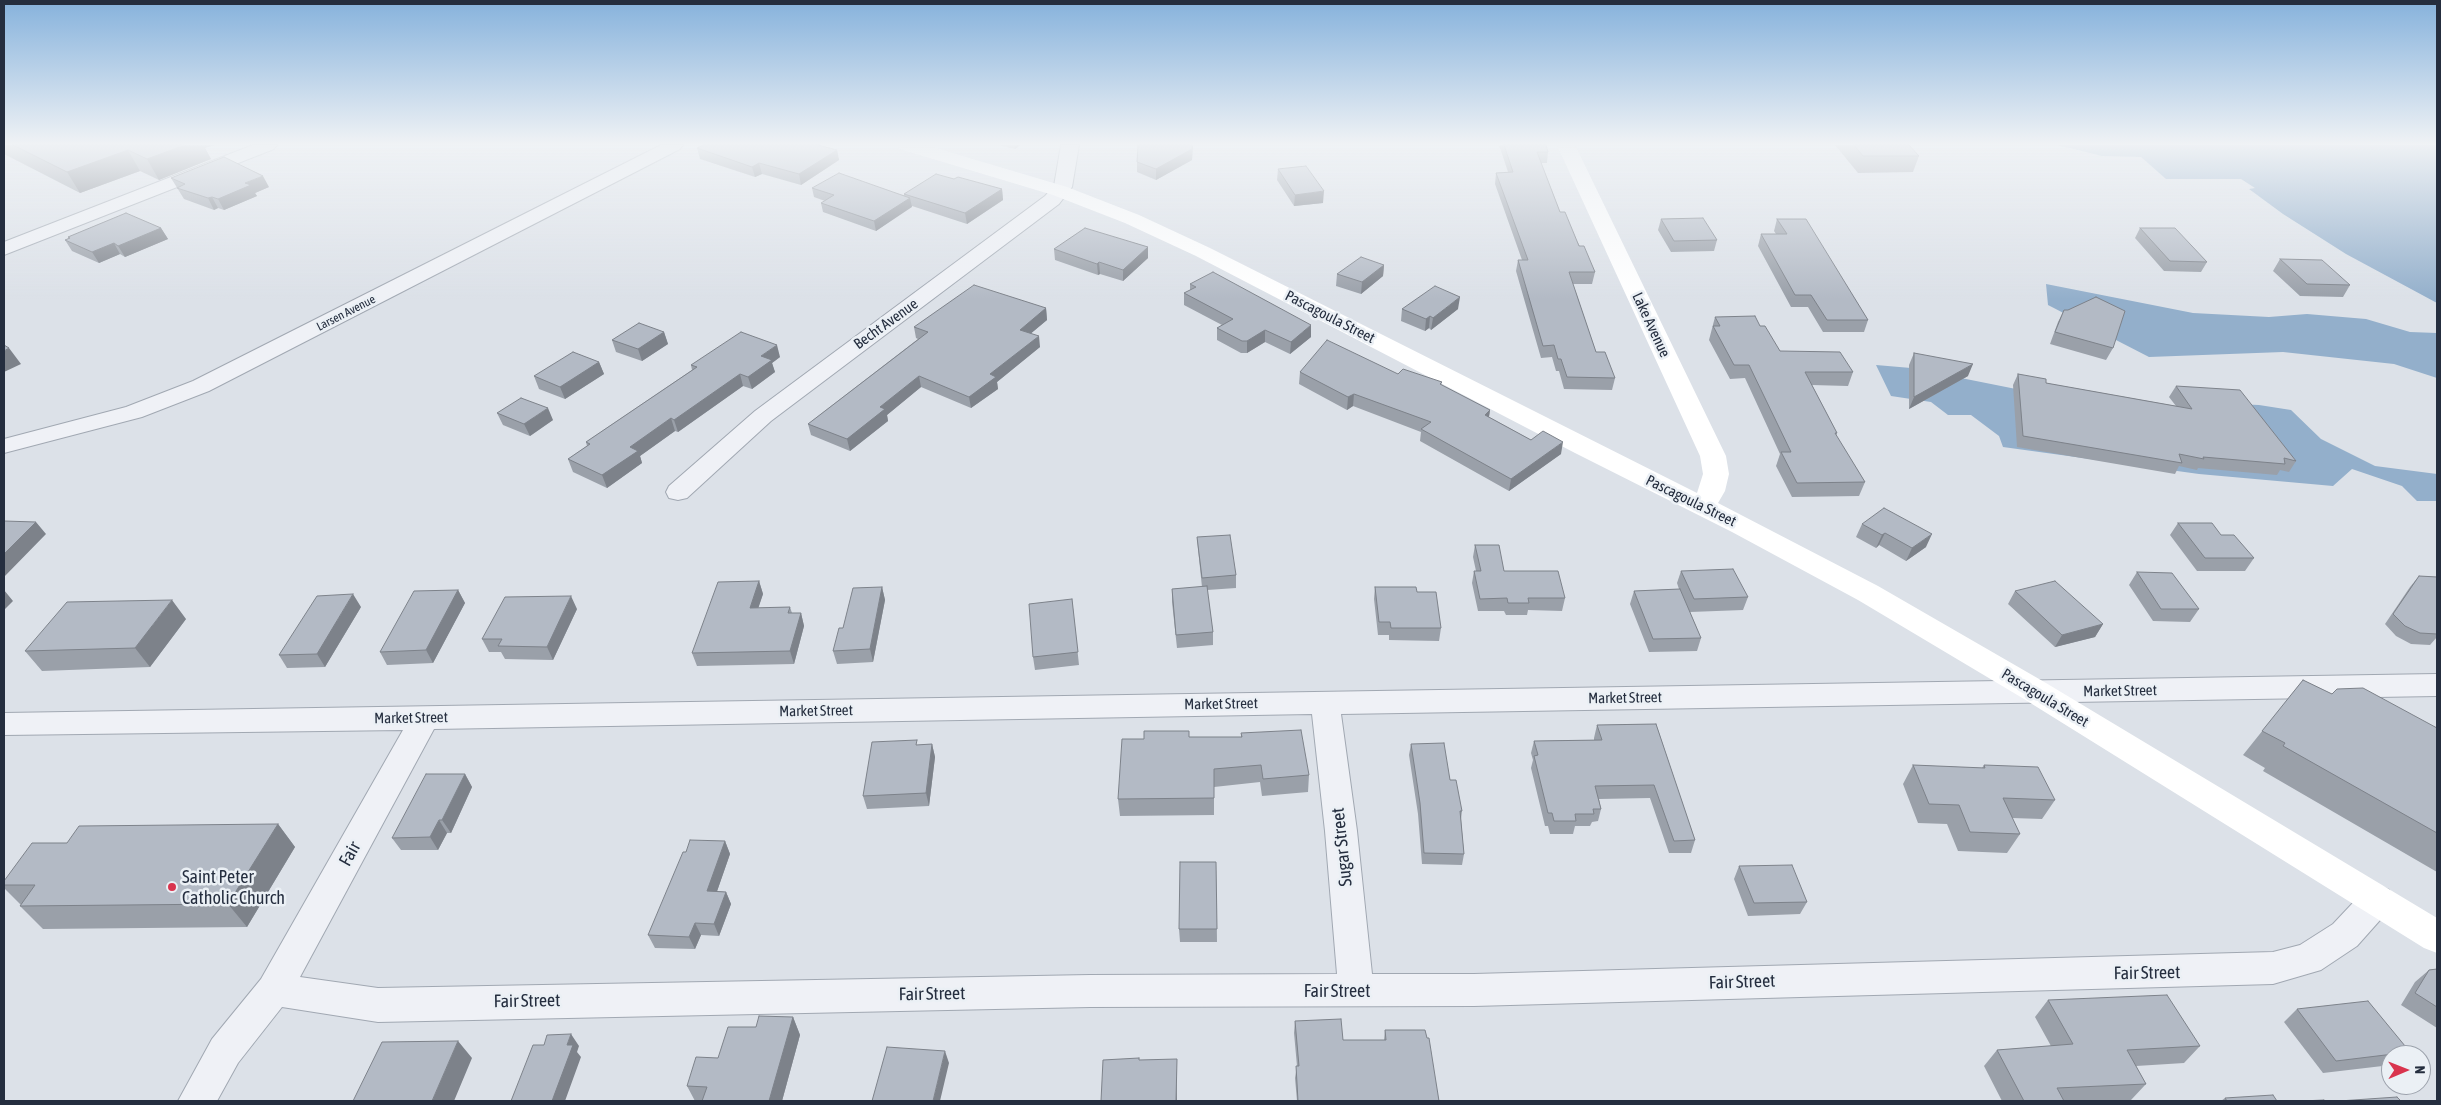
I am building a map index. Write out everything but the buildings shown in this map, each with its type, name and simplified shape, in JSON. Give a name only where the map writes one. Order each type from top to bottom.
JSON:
[{"type":"street","points":[[4,249],[137,197]]},
{"type":"street","name":"Larsen Avenue","points":[[4,446],[134,412],[201,386],[573,197]]},
{"type":"street","name":"Becht Avenue","points":[[678,492],[763,416],[1055,197]]},
{"type":"street","name":"Pascagoula Street","points":[[1074,197],[1132,219],[1203,252],[1868,593],[2035,691],[2437,936]]},
{"type":"street","name":"Lake Avenue","points":[[1590,197],[1713,456],[1716,474],[1712,492],[1702,507]]},
{"type":"street","name":"Market Street","points":[[4,724],[2035,691],[2106,692],[2437,685]]},
{"type":"street","name":"Sugar Street","points":[[1324,703],[1341,831],[1356,991]]},
{"type":"street","name":"Fair","points":[[197,1101],[225,1051],[274,990],[426,718]]},
{"type":"street","name":"Fair Street","points":[[274,990],[378,1005],[1090,991],[1474,990],[2273,968],[2309,959],[2345,936],[2377,900]]},
{"type":"water","points":[[2259,197],[2437,197],[2437,303],[2346,254]]},
{"type":"water","points":[[2046,284],[2193,313],[2269,317],[2307,314],[2366,319],[2410,332],[2437,333],[2437,378],[2394,364],[2283,352],[2149,357],[2048,305]]},
{"type":"water","points":[[1876,365],[1911,368],[2136,413],[2171,410],[2187,402],[2259,405],[2291,410],[2321,439],[2375,466],[2437,474],[2437,501],[2417,501],[2402,486],[2352,469],[2333,486],[2199,474],[2003,447],[1999,436],[1971,415],[1948,415],[1931,402],[1891,396]]},
{"type":"place","name":"Saint Peter Catholic Church","points":[[172,887]]}]
